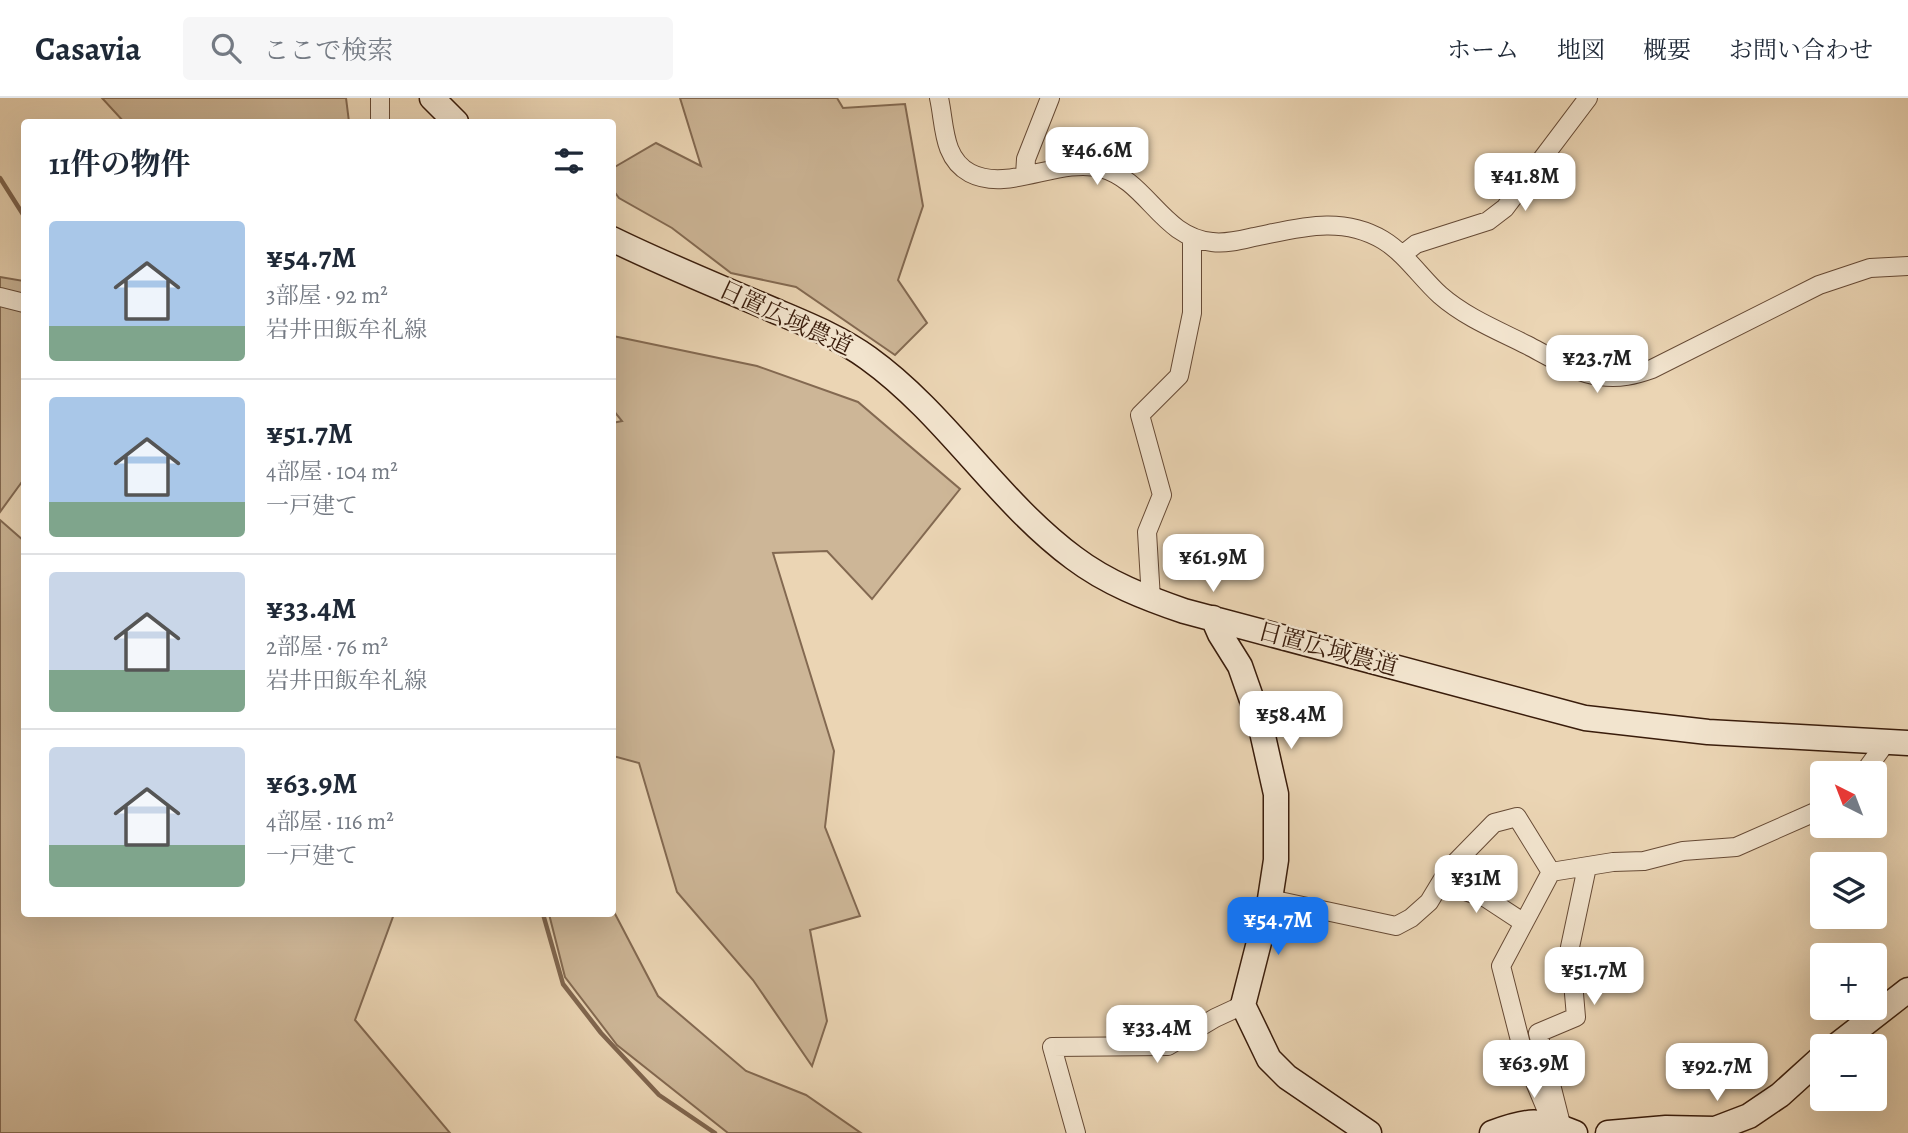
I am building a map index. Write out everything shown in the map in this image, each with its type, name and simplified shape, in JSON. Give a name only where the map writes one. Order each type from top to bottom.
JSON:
[{"type":"street","points":[[380,98],[380,119]]},
{"type":"street","points":[[939,98],[947,143],[959,164],[970,173],[1000,179],[1086,165],[1114,173],[1139,191],[1175,229],[1192,238],[1216,243],[1305,226],[1352,227],[1384,241],[1439,294],[1466,314],[1570,366],[1597,376],[1631,376],[1652,369],[1819,285],[1870,268],[1908,265]]},
{"type":"street","points":[[1025,174],[1026,159],[1050,98]]},
{"type":"street","points":[[1402,256],[1416,244],[1488,220],[1505,208],[1588,98]]},
{"type":"street","points":[[1151,599],[1147,532],[1162,495],[1140,415],[1179,376],[1192,313],[1192,238]]},
{"type":"street","name":"日置広域農道","points":[[616,241],[830,335],[867,358],[926,410],[1039,529],[1075,559],[1113,582],[1151,599],[1585,718],[1708,732],[1897,742]]},
{"type":"street","points":[[0,297],[21,302]]},
{"type":"street","points":[[1213,618],[1240,666],[1260,723],[1276,794],[1276,860],[1270,899],[1243,1005],[1269,1059],[1287,1077],[1369,1133]]},
{"type":"street","points":[[1877,761],[1897,742]]},
{"type":"street","points":[[1551,872],[1613,862],[1644,861],[1683,851],[1736,847],[1810,814]]},
{"type":"street","points":[[1270,899],[1396,926],[1411,918],[1429,902],[1449,869],[1494,823],[1517,817],[1551,872]]},
{"type":"street","points":[[1563,1128],[1538,1032],[1576,1017],[1570,947],[1587,867]]},
{"type":"street","points":[[1551,872],[1501,966],[1524,1056],[1563,1128]]},
{"type":"street","points":[[1441,883],[1486,898],[1524,923]]},
{"type":"street","points":[[1851,1034],[1908,990]]},
{"type":"street","points":[[1076,1133],[1052,1047],[1168,1046],[1243,1005]]},
{"type":"street","points":[[1608,1133],[1667,1128],[1715,1129],[1749,1116],[1810,1067]]},
{"type":"street","points":[[1492,1133],[1521,1122],[1563,1128]]},
{"type":"shaded area","points":[[102,98],[346,98],[349,119],[121,119]]},
{"type":"shaded area","points":[[680,98],[837,98],[843,108],[905,104],[923,206],[898,280],[927,323],[895,355],[796,287],[731,273],[672,228],[616,194],[616,166],[656,143],[701,166]]},
{"type":"shaded area","points":[[0,277],[21,280],[21,483],[0,512]]},
{"type":"shaded area","points":[[616,337],[757,366],[858,402],[960,489],[872,599],[827,551],[773,553],[834,751],[825,827],[860,916],[810,930],[827,1021],[812,1066],[753,980],[677,892],[639,763],[616,757],[616,422],[622,421],[616,414]]},
{"type":"shaded area","points":[[0,520],[21,538],[21,917],[393,917],[355,1020],[450,1133],[0,1133]]},
{"type":"shaded area","points":[[616,916],[658,996],[746,1071],[806,1095],[861,1133],[728,1133],[617,1045],[565,977],[550,917]]},
{"type":"waterway","points":[[0,178],[21,211]]},
{"type":"waterway","points":[[544,917],[563,984],[601,1033],[659,1095],[715,1133]]}]
